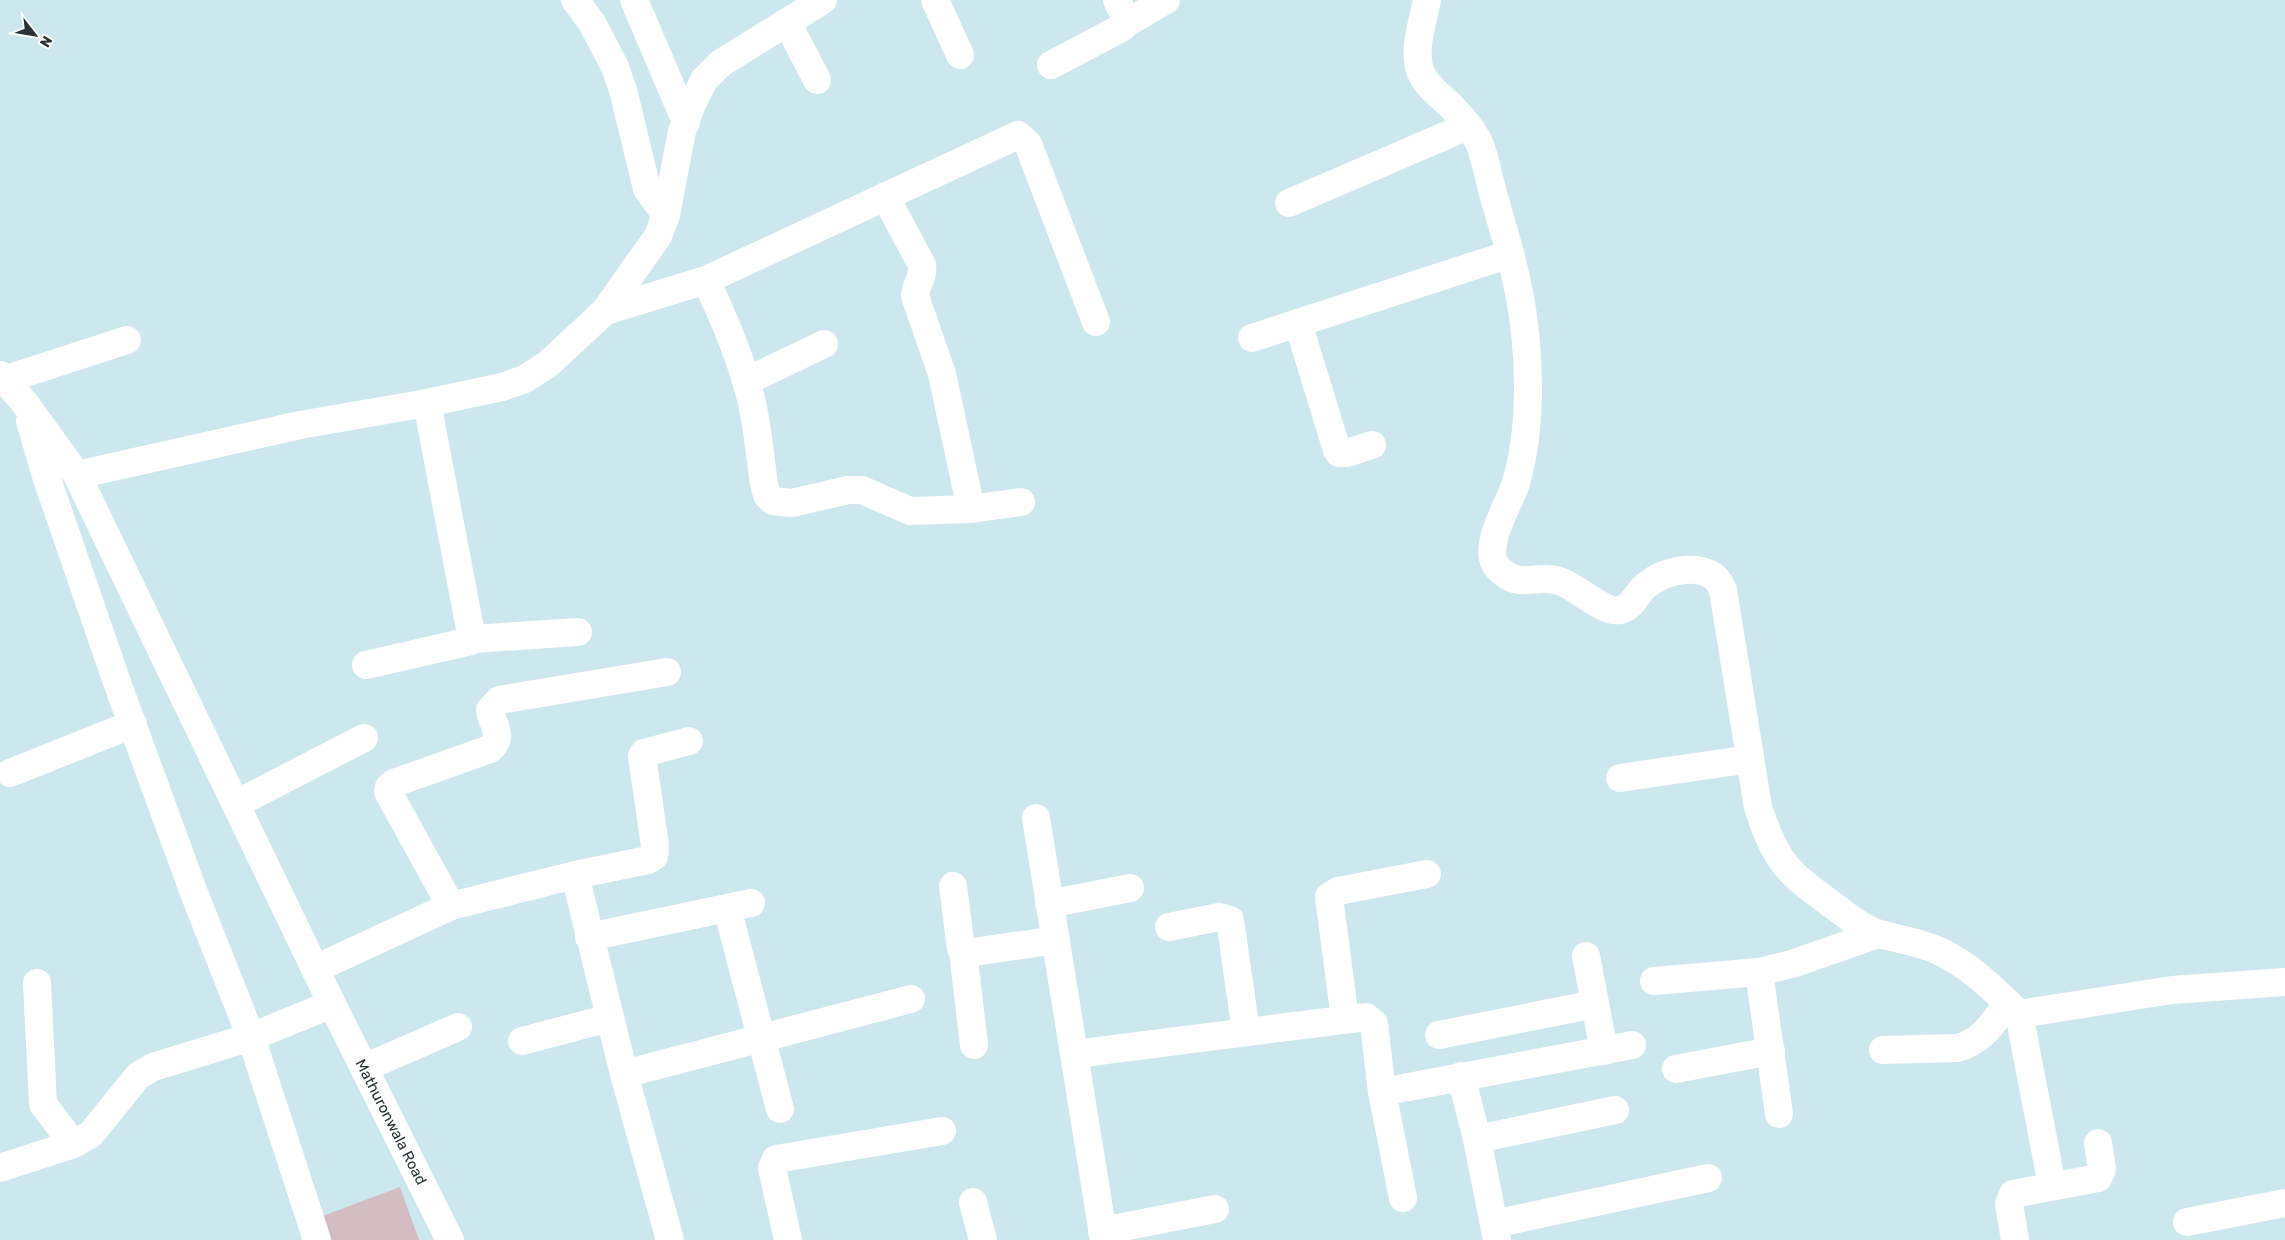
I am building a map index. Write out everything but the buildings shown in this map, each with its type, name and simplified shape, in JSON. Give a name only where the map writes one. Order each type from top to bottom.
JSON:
[{"type":"street","points":[[575,0],[592,23],[615,67],[624,90],[647,189],[666,215]]},
{"type":"street","points":[[634,0],[686,122]]},
{"type":"street","points":[[77,474],[300,425],[427,404],[502,387],[525,378],[560,354],[605,311],[658,236],[666,215],[686,122],[692,104],[704,80],[721,63],[823,0]]},
{"type":"street","points":[[935,0],[960,55]]},
{"type":"street","points":[[1051,65],[1121,28],[1121,12],[1166,0]]},
{"type":"street","points":[[1427,0],[1419,40],[1418,58],[1421,73],[1431,87],[1468,126],[1480,144],[1510,254],[1524,324],[1527,389],[1525,441],[1516,484],[1493,541],[1492,556],[1496,566],[1512,579],[1522,582],[1541,579],[1557,580],[1572,586],[1608,610],[1620,610],[1630,606],[1647,584],[1665,575],[1686,570],[1704,572],[1715,578],[1724,590],[1758,807],[1769,840],[1779,859],[1790,873],[1803,884],[1853,920],[1878,934],[1909,940],[1938,950],[1971,968],[2013,1009],[2052,1185]]},
{"type":"street","points":[[787,22],[816,80]]},
{"type":"street","points":[[1289,203],[1468,126]]},
{"type":"street","points":[[605,311],[706,280],[1018,135],[1024,138],[1096,322]]},
{"type":"street","points":[[885,196],[922,266],[923,273],[915,289],[914,296],[942,374],[971,509]]},
{"type":"street","points":[[1252,338],[1510,254]]},
{"type":"street","points":[[706,280],[730,335],[746,381],[755,416],[764,484],[767,494],[773,501],[792,503],[848,490],[862,490],[910,511],[971,509],[1021,502]]},
{"type":"street","points":[[1298,323],[1337,450],[1339,453],[1346,453],[1372,445]]},
{"type":"street","points":[[2,377],[127,340]]},
{"type":"street","points":[[746,381],[824,344]]},
{"type":"street","name":"Mathuronwala Road","points":[[2,377],[24,402],[77,474],[332,1004],[450,1240]]},
{"type":"street","points":[[24,402],[47,479],[132,724],[194,893],[251,1037],[317,1240]]},
{"type":"street","points":[[427,404],[472,639]]},
{"type":"street","points":[[366,665],[472,639],[578,632]]},
{"type":"street","points":[[451,906],[390,798],[389,787],[490,748],[498,739],[490,710],[499,700],[667,672]]},
{"type":"street","points":[[10,773],[132,724]]},
{"type":"street","points":[[236,804],[364,738]]},
{"type":"street","points":[[315,969],[451,906],[574,875],[648,860],[654,856],[655,846],[642,756],[644,752],[689,741]]},
{"type":"street","points":[[1620,778],[1750,759]]},
{"type":"street","points":[[1036,818],[1103,1236],[1215,1209]]},
{"type":"street","points":[[1345,1019],[1329,897],[1338,891],[1427,874]]},
{"type":"street","points":[[574,875],[624,1074],[670,1240]]},
{"type":"street","points":[[953,886],[974,1045]]},
{"type":"street","points":[[1050,904],[1130,888]]},
{"type":"street","points":[[589,937],[739,906],[761,1038],[780,1109]]},
{"type":"street","points":[[1169,927],[1219,917],[1230,920],[1246,1032]]},
{"type":"street","points":[[1654,980],[1759,972],[1792,964],[1878,934]]},
{"type":"street","points":[[963,951],[968,954],[1056,940]]},
{"type":"street","points":[[1586,956],[1604,1051]]},
{"type":"street","points":[[1759,972],[1779,1114]]},
{"type":"street","points":[[1883,1050],[1956,1048],[1968,1045],[2013,1009],[2172,990],[2285,982]]},
{"type":"street","points":[[37,983],[43,1104],[64,1132],[68,1146]]},
{"type":"street","points":[[624,1074],[911,999]]},
{"type":"street","points":[[0,1168],[68,1146],[91,1134],[138,1076],[153,1067],[251,1037],[332,1004]]},
{"type":"street","points":[[1439,1035],[1596,1004]]},
{"type":"street","points":[[1075,1054],[1366,1016],[1374,1024],[1382,1092],[1403,1198]]},
{"type":"street","points":[[522,1040],[610,1018]]},
{"type":"street","points":[[364,1068],[458,1027]]},
{"type":"street","points":[[1382,1092],[1632,1045]]},
{"type":"street","points":[[1676,1069],[1771,1050]]},
{"type":"street","points":[[1461,1076],[1477,1139],[1495,1232],[1708,1178]]},
{"type":"street","points":[[1477,1139],[1615,1110]]},
{"type":"street","points":[[788,1240],[772,1168],[776,1159],[942,1131]]},
{"type":"street","points":[[2015,1240],[2010,1204],[2013,1194],[2100,1176],[2102,1169],[2098,1143]]},
{"type":"street","points":[[973,1202],[982,1240]]},
{"type":"street","points":[[2187,1222],[2285,1203]]}]
